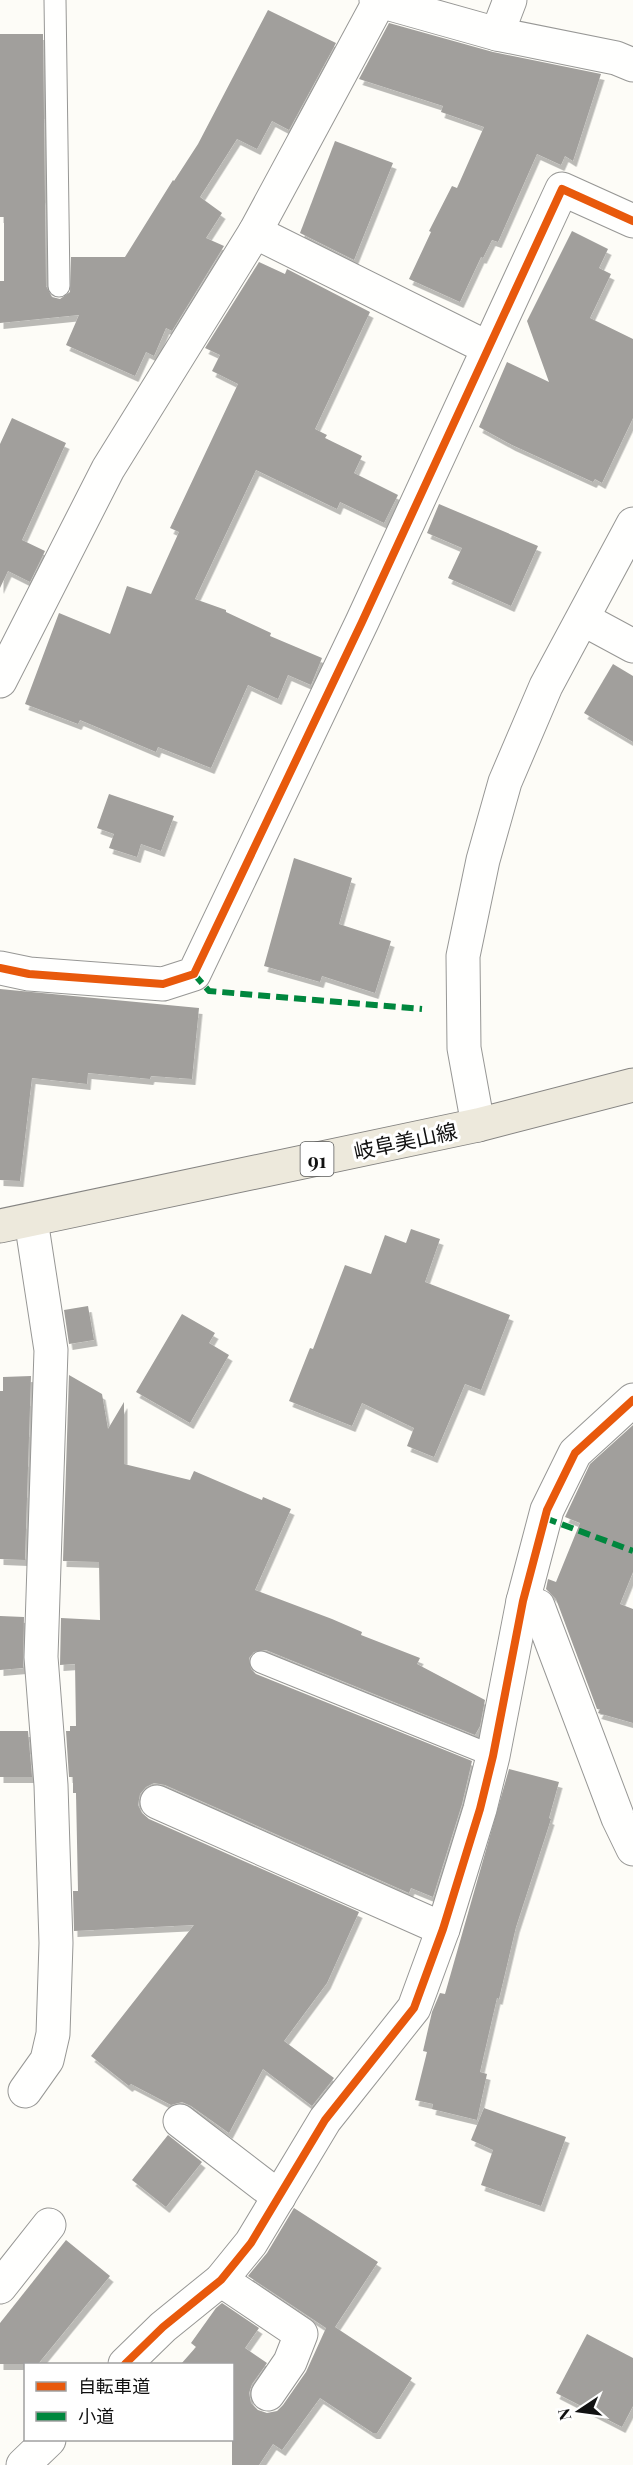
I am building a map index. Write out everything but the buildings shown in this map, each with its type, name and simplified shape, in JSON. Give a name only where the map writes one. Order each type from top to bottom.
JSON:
[{"type":"main road","name":"岐阜美山線","points":[[16,1223],[478,1125],[633,1085]]},
{"type":"street","points":[[497,34],[510,0]]},
{"type":"street","points":[[0,681],[108,469],[255,232],[377,1],[497,34],[616,58],[633,66]]},
{"type":"street","points":[[0,968],[29,974],[163,984],[194,974],[357,633],[562,189],[633,221]]},
{"type":"street","points":[[255,232],[488,348]]},
{"type":"street","points":[[478,1125],[463,1038],[462,956],[483,860],[505,782],[546,686],[633,524]]},
{"type":"street","points":[[584,619],[633,646]]},
{"type":"street","points":[[16,1223],[51,1350],[41,1657],[51,1785],[56,1943],[53,2034],[47,2060],[25,2091]]},
{"type":"street","points":[[126,2363],[163,2327],[221,2280],[251,2243],[325,2120],[414,2008],[443,1929],[480,1809],[524,1601],[547,1510],[575,1453],[633,1400]]},
{"type":"street","points":[[524,1601],[537,1606],[618,1818],[633,1849]]},
{"type":"street","points":[[157,1803],[443,1929]]},
{"type":"street","points":[[180,2121],[279,2197]]},
{"type":"street","points":[[0,2287],[50,2224]]},
{"type":"street","points":[[221,2280],[301,2334],[290,2362],[268,2394]]},
{"type":"street","points":[[23,2465],[47,2441]]},
{"type":"lane","points":[[55,0],[59,286]]},
{"type":"lane","points":[[261,1662],[493,1756]]},
{"type":"marked path","points":[[194,974],[209,991],[422,1009]]},
{"type":"marked path","points":[[545,1518],[633,1551]]},
{"type":"cycle path","points":[[0,968],[29,974],[163,984],[194,974],[362,622],[562,189],[633,221]]},
{"type":"cycle path","points":[[126,2363],[163,2327],[221,2280],[251,2243],[325,2120],[414,2008],[443,1929],[480,1809],[493,1756],[523,1601],[547,1510],[575,1453],[633,1400]]}]
